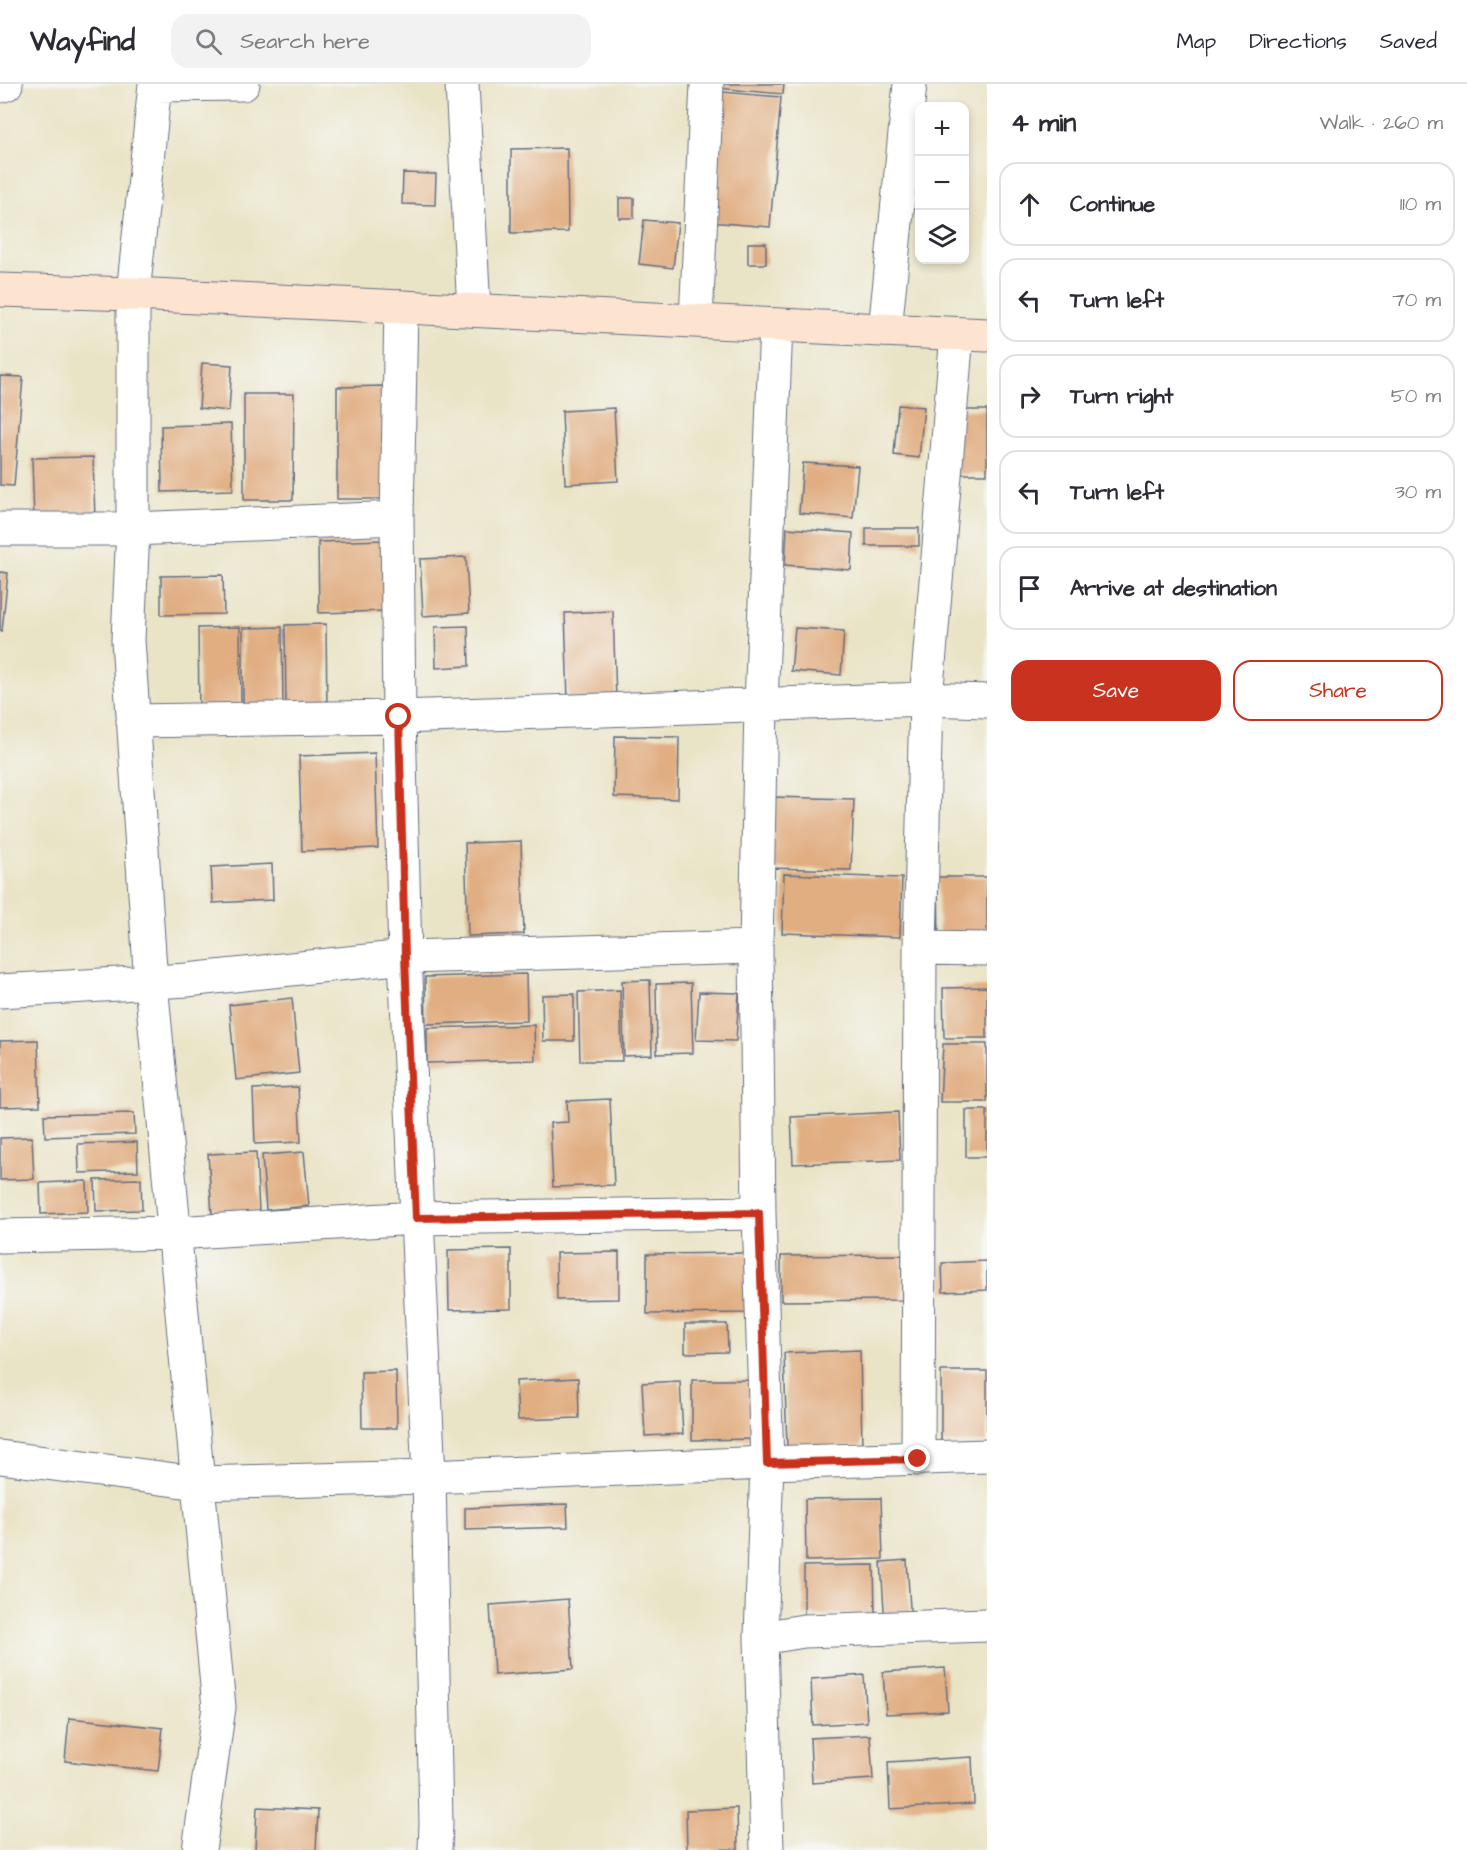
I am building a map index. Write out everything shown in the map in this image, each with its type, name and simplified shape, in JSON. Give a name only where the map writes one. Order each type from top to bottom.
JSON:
[{"type":"street","points":[[0,86],[6,84]]},
{"type":"street","points":[[199,1850],[219,1707],[151,983],[128,640],[133,529],[133,294],[155,84],[243,84]]},
{"type":"street","points":[[462,84],[474,310]]},
{"type":"street","points":[[696,320],[707,84]]},
{"type":"street","points":[[885,330],[910,84]]},
{"type":"street","points":[[0,290],[696,320],[972,335],[926,699],[920,948],[918,1459]]},
{"type":"street","points":[[401,307],[397,518],[399,717],[405,957],[429,1477],[435,1850]]},
{"type":"street","points":[[767,1850],[761,1638],[767,1463],[759,1213],[756,947],[761,705],[776,325]]},
{"type":"street","points":[[0,529],[133,529],[397,518]]},
{"type":"street","points":[[133,721],[399,717],[926,699],[987,701]]},
{"type":"street","points":[[0,992],[151,983],[405,957],[756,947]]},
{"type":"street","points":[[920,948],[987,949]]},
{"type":"street","points":[[0,1236],[175,1233],[416,1218],[759,1213]]},
{"type":"street","points":[[0,1456],[198,1483],[429,1477],[987,1456]]},
{"type":"street","points":[[761,1638],[804,1631],[987,1624]]},
{"type":"building","points":[[717,84],[784,84],[783,94],[717,88]]},
{"type":"building","points":[[722,92],[781,97],[770,227],[710,222]]},
{"type":"building","points":[[567,148],[568,232],[511,233],[511,149]]},
{"type":"building","points":[[403,173],[436,174],[435,205],[402,204]]},
{"type":"building","points":[[619,198],[634,198],[634,218],[619,218]]},
{"type":"building","points":[[644,220],[678,223],[673,268],[639,264]]},
{"type":"building","points":[[748,243],[766,243],[766,264],[748,264]]},
{"type":"building","points":[[202,363],[232,365],[229,411],[199,408]]},
{"type":"building","points":[[0,376],[23,377],[14,486],[0,485]]},
{"type":"building","points":[[386,386],[386,499],[337,499],[337,387]]},
{"type":"building","points":[[244,394],[294,394],[293,500],[244,500]]},
{"type":"building","points":[[898,405],[924,407],[919,458],[894,455]]},
{"type":"building","points":[[614,408],[618,481],[565,484],[562,411]]},
{"type":"building","points":[[953,410],[987,410],[987,474],[952,474]]},
{"type":"building","points":[[231,424],[233,490],[162,492],[161,426]]},
{"type":"building","points":[[93,457],[95,519],[34,521],[32,458]]},
{"type":"building","points":[[803,463],[858,466],[853,518],[799,513]]},
{"type":"building","points":[[787,528],[853,533],[851,570],[785,565]]},
{"type":"building","points":[[866,528],[919,528],[919,546],[866,546]]},
{"type":"building","points":[[385,540],[387,611],[319,613],[318,542]]},
{"type":"building","points":[[466,557],[469,613],[423,616],[420,559]]},
{"type":"building","points":[[0,572],[8,573],[2,631],[0,631]]},
{"type":"building","points":[[223,575],[224,614],[161,615],[161,576]]},
{"type":"building","points":[[613,611],[616,699],[568,701],[565,613]]},
{"type":"building","points":[[326,624],[327,710],[286,711],[285,625]]},
{"type":"building","points":[[468,626],[469,666],[436,668],[435,627]]},
{"type":"building","points":[[240,627],[241,706],[199,706],[198,628]]},
{"type":"building","points":[[282,627],[283,708],[243,709],[243,628]]},
{"type":"building","points":[[795,628],[844,631],[841,675],[791,671]]},
{"type":"building","points":[[615,736],[679,737],[678,799],[614,797]]},
{"type":"building","points":[[375,753],[378,848],[302,851],[299,756]]},
{"type":"building","points":[[771,797],[854,799],[851,870],[768,868]]},
{"type":"building","points":[[521,841],[524,934],[468,936],[465,843]]},
{"type":"building","points":[[272,864],[273,900],[213,903],[211,867]]},
{"type":"building","points":[[784,874],[902,878],[900,937],[782,933]]},
{"type":"building","points":[[938,877],[987,877],[987,940],[939,941]]},
{"type":"building","points":[[526,974],[527,1021],[426,1024],[425,977]]},
{"type":"building","points":[[650,980],[652,1055],[624,1056],[622,981]]},
{"type":"building","points":[[691,983],[693,1053],[657,1054],[656,984]]},
{"type":"building","points":[[987,987],[987,1038],[944,1038],[943,988]]},
{"type":"building","points":[[620,990],[622,1061],[580,1061],[578,992]]},
{"type":"building","points":[[699,992],[739,993],[736,1041],[696,1040]]},
{"type":"building","points":[[574,994],[574,1041],[543,1041],[542,995]]},
{"type":"building","points":[[292,998],[299,1073],[236,1080],[229,1005]]},
{"type":"building","points":[[534,1025],[535,1060],[427,1063],[427,1028]]},
{"type":"building","points":[[38,1040],[40,1106],[0,1107],[0,1041]]},
{"type":"building","points":[[943,1044],[987,1044],[987,1102],[940,1102]]},
{"type":"building","points":[[298,1087],[301,1142],[255,1144],[253,1089]]},
{"type":"building","points":[[610,1099],[614,1185],[553,1187],[550,1123],[568,1122],[567,1101]]},
{"type":"building","points":[[966,1110],[987,1110],[987,1157],[966,1157]]},
{"type":"building","points":[[898,1112],[900,1160],[793,1164],[791,1117]]},
{"type":"building","points":[[134,1113],[135,1134],[45,1137],[44,1115]]},
{"type":"building","points":[[32,1137],[34,1179],[0,1180],[0,1138]]},
{"type":"building","points":[[137,1142],[138,1171],[79,1173],[78,1144]]},
{"type":"building","points":[[256,1152],[259,1212],[212,1215],[208,1154]]},
{"type":"building","points":[[304,1152],[309,1206],[266,1210],[262,1155]]},
{"type":"building","points":[[141,1179],[142,1210],[96,1211],[95,1180]]},
{"type":"building","points":[[87,1181],[88,1212],[41,1214],[40,1183]]},
{"type":"building","points":[[511,1249],[511,1309],[449,1310],[448,1250]]},
{"type":"building","points":[[619,1252],[619,1299],[557,1300],[556,1253]]},
{"type":"building","points":[[750,1253],[750,1313],[647,1314],[647,1254]]},
{"type":"building","points":[[902,1255],[902,1300],[781,1301],[781,1256]]},
{"type":"building","points":[[987,1261],[987,1290],[943,1292],[942,1263]]},
{"type":"building","points":[[685,1324],[727,1324],[728,1352],[685,1353]]},
{"type":"building","points":[[860,1350],[862,1446],[787,1449],[784,1353]]},
{"type":"building","points":[[396,1371],[397,1428],[362,1428],[361,1372]]},
{"type":"building","points":[[941,1371],[987,1371],[987,1442],[941,1443]]},
{"type":"building","points":[[578,1378],[579,1418],[518,1420],[516,1381]]},
{"type":"building","points":[[692,1380],[757,1380],[758,1439],[692,1440]]},
{"type":"building","points":[[680,1381],[683,1434],[645,1436],[642,1383]]},
{"type":"building","points":[[881,1498],[883,1559],[806,1561],[805,1499]]},
{"type":"building","points":[[567,1504],[568,1527],[465,1530],[465,1508]]},
{"type":"building","points":[[907,1560],[911,1624],[885,1626],[881,1562]]},
{"type":"building","points":[[874,1565],[875,1614],[804,1615],[804,1566]]},
{"type":"building","points":[[568,1599],[573,1669],[494,1675],[490,1605]]},
{"type":"building","points":[[945,1668],[948,1711],[886,1714],[883,1672]]},
{"type":"building","points":[[864,1675],[867,1722],[813,1725],[811,1679]]},
{"type":"building","points":[[69,1718],[163,1728],[158,1771],[65,1761]]},
{"type":"building","points":[[870,1735],[873,1779],[812,1783],[810,1738]]},
{"type":"building","points":[[972,1757],[974,1804],[890,1809],[888,1762]]},
{"type":"building","points":[[257,1807],[318,1810],[316,1850],[255,1850]]},
{"type":"building","points":[[737,1808],[738,1849],[687,1850],[686,1810]]},
{"type":"route","points":[[399,717],[405,957],[416,1218],[759,1213],[767,1463],[918,1459]]}]
